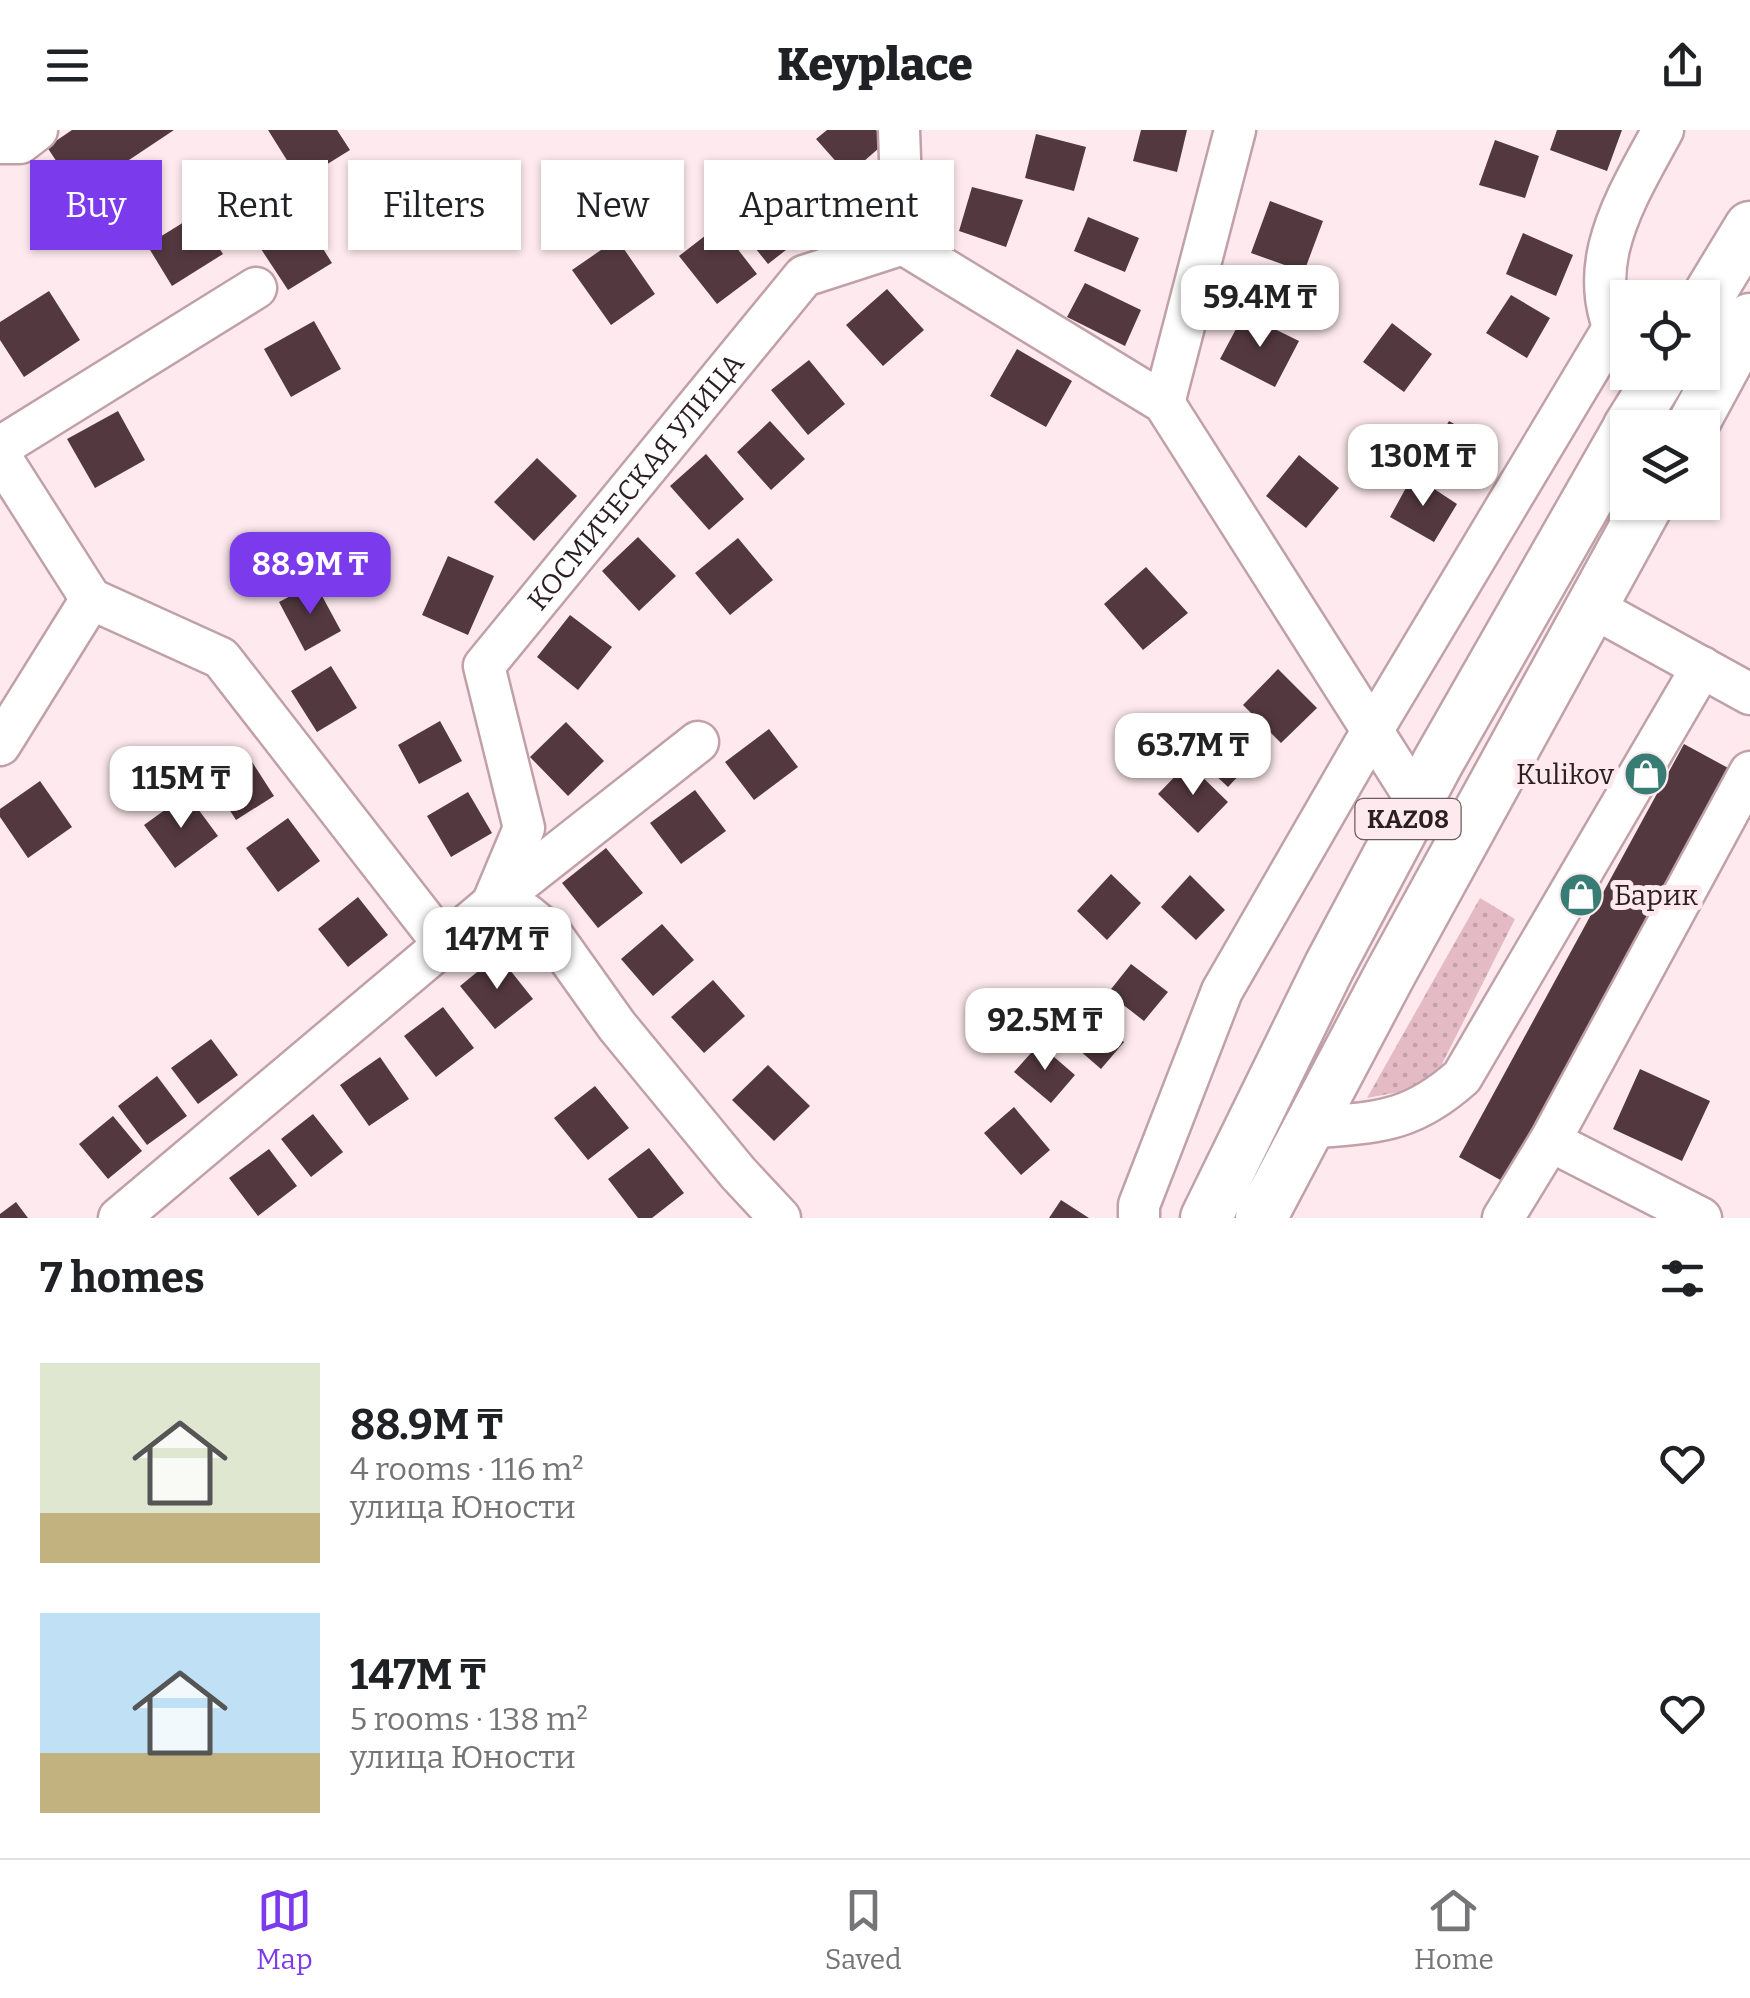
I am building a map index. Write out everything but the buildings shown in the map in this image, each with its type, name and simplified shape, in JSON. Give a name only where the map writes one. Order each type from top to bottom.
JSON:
[{"type":"main road","points":[[1719,280],[1748,235]]},
{"type":"main road","points":[[1701,410],[1750,319]]},
{"type":"main road","name":"KAZ08","points":[[1206,1218],[1329,966],[1631,390]]},
{"type":"main road","name":"KAZ08","points":[[1261,1218],[1389,976],[1640,520]]},
{"type":"street","points":[[0,144],[20,144],[37,130]]},
{"type":"street","points":[[898,130],[899,160]]},
{"type":"street","points":[[1164,403],[1235,130]]},
{"type":"street","points":[[1610,300],[1604,280],[1616,217],[1663,130]]},
{"type":"street","name":"КОСМИЧЕСКАЯ УЛИЦА","points":[[492,904],[524,828],[484,666],[804,276],[884,250]]},
{"type":"street","points":[[912,250],[1164,403],[1417,802]]},
{"type":"street","points":[[0,447],[256,288]]},
{"type":"street","points":[[1139,1218],[1139,1205],[1173,1112],[1222,991],[1372,731],[1630,390]]},
{"type":"street","points":[[0,456],[91,599],[221,658],[444,946]]},
{"type":"street","points":[[0,745],[91,599]]},
{"type":"street","points":[[1592,607],[1750,694]]},
{"type":"street","points":[[1309,1128],[1385,1121],[1434,1102],[1462,1077],[1702,668]]},
{"type":"street","points":[[119,1218],[492,904],[698,742]]},
{"type":"street","points":[[1503,1218],[1550,1141],[1750,772]]},
{"type":"street","points":[[492,904],[526,914],[553,936],[616,1026],[780,1218]]},
{"type":"street","points":[[1550,1141],[1700,1218]]},
{"type":"shaded area","points":[[1480,898],[1515,919],[1431,1086],[1367,1098]]},
{"type":"place","name":"Kulikov","points":[[1646,774]]},
{"type":"place","name":"Барик","points":[[1581,895]]}]
